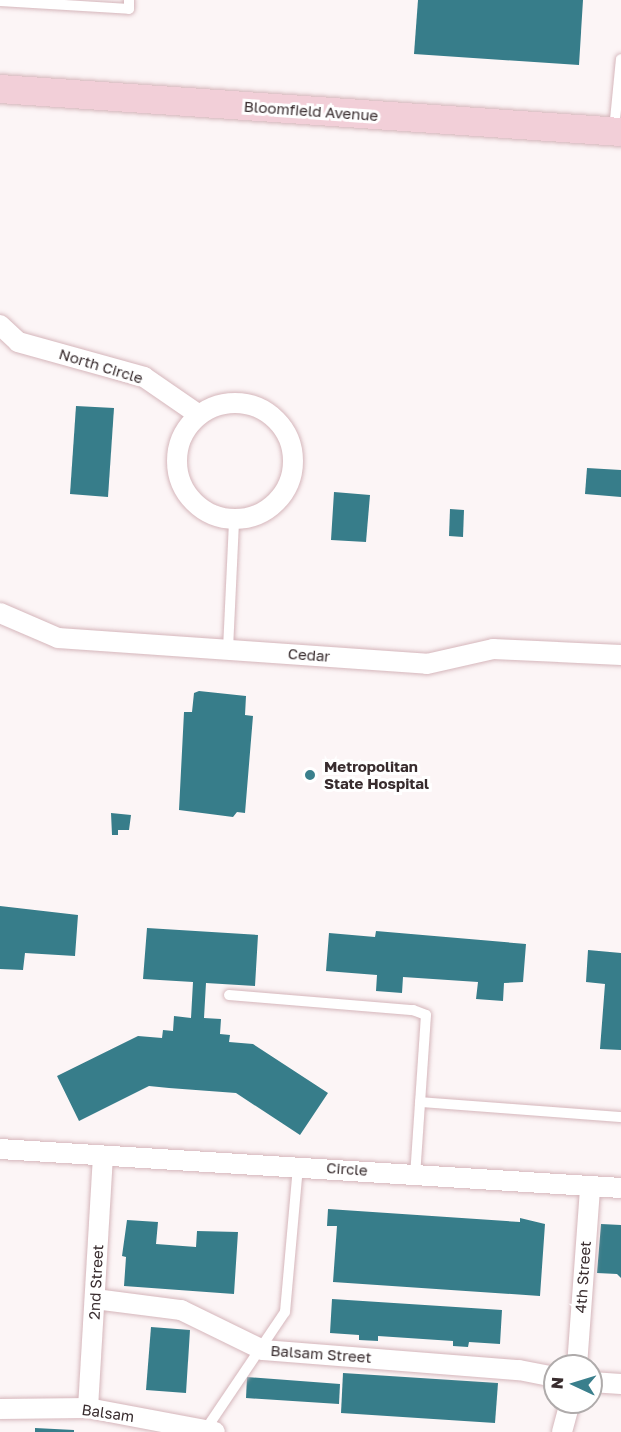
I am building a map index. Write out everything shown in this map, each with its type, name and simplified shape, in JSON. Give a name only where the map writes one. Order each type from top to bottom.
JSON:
[{"type":"main road","name":"Bloomfield Avenue","points":[[0,89],[618,132]]},
{"type":"street","name":"North Circle","points":[[0,325],[18,342],[144,377],[199,415]]},
{"type":"street","points":[[237,402],[257,406],[274,417],[290,442],[293,472],[286,491],[272,507],[254,517],[234,520],[201,508],[180,480],[179,444],[199,415],[217,405],[237,402]]},
{"type":"street","name":"Cedar","points":[[0,613],[58,638],[427,664],[493,649],[621,655]]},
{"type":"street","points":[[0,1149],[104,1156]]},
{"type":"street","name":"Circle","points":[[104,1156],[298,1166],[590,1188],[621,1188]]},
{"type":"street","name":"2nd Street","points":[[88,1408],[104,1156]]},
{"type":"street","name":"4th Street","points":[[578,1354],[590,1188]]},
{"type":"street","name":"Balsam Street","points":[[95,1299],[181,1310],[263,1350],[519,1370],[543,1375]]},
{"type":"street","points":[[603,1383],[621,1384]]},
{"type":"street","name":"Balsam","points":[[0,1409],[88,1408],[211,1430]]},
{"type":"street","points":[[562,1432],[567,1414]]},
{"type":"lane","points":[[0,1],[129,9],[129,0]]},
{"type":"lane","points":[[618,132],[621,59]]},
{"type":"lane","points":[[228,650],[234,520]]},
{"type":"lane","points":[[229,995],[413,1010],[426,1015],[415,1175]]},
{"type":"lane","points":[[420,1102],[621,1117]]},
{"type":"lane","points":[[211,1430],[285,1312],[298,1166]]},
{"type":"building","points":[[418,0],[583,0],[579,65],[414,54]]},
{"type":"building","points":[[76,406],[114,408],[108,497],[70,494]]},
{"type":"building","points":[[587,468],[621,470],[621,497],[585,494]]},
{"type":"building","points":[[334,492],[370,495],[366,542],[331,540]]},
{"type":"building","points":[[450,509],[464,510],[463,537],[449,536]]},
{"type":"building","points":[[199,691],[246,696],[245,715],[253,716],[245,813],[237,812],[233,817],[179,810],[184,712],[192,712],[194,693]]},
{"type":"building","points":[[111,813],[131,815],[129,830],[118,830],[118,835],[112,835]]},
{"type":"building","points":[[0,906],[78,915],[75,956],[25,953],[23,970],[0,969]]},
{"type":"building","points":[[147,928],[258,935],[255,986],[206,983],[204,1018],[221,1019],[220,1034],[230,1035],[229,1042],[253,1044],[328,1093],[300,1135],[236,1093],[149,1086],[79,1121],[57,1076],[138,1036],[162,1038],[163,1030],[173,1031],[174,1016],[191,1018],[193,982],[143,979]]},
{"type":"building","points":[[376,931],[526,944],[523,982],[504,983],[503,1001],[476,999],[478,982],[403,977],[402,993],[376,991],[377,975],[326,971],[329,933],[375,937]]},
{"type":"building","points":[[588,950],[621,953],[621,1050],[600,1049],[605,984],[586,982]]},
{"type":"building","points":[[328,1209],[520,1222],[520,1218],[545,1224],[540,1296],[333,1282],[337,1226],[327,1226]]},
{"type":"building","points":[[127,1220],[158,1222],[156,1244],[196,1247],[197,1231],[238,1232],[234,1294],[124,1286],[126,1257],[122,1256]]},
{"type":"building","points":[[601,1224],[621,1225],[621,1278],[617,1274],[597,1273]]},
{"type":"building","points":[[332,1299],[502,1310],[500,1344],[469,1342],[468,1347],[453,1346],[453,1341],[378,1336],[378,1341],[359,1340],[359,1335],[330,1333]]},
{"type":"building","points":[[151,1327],[190,1330],[186,1393],[146,1390]]},
{"type":"building","points":[[343,1373],[498,1383],[495,1423],[341,1413]]},
{"type":"building","points":[[247,1377],[340,1384],[339,1404],[246,1398]]},
{"type":"building","points":[[35,1428],[74,1430],[74,1432],[35,1432]]},
{"type":"place","name":"Metropolitan State Hospital","points":[[310,775]]}]
